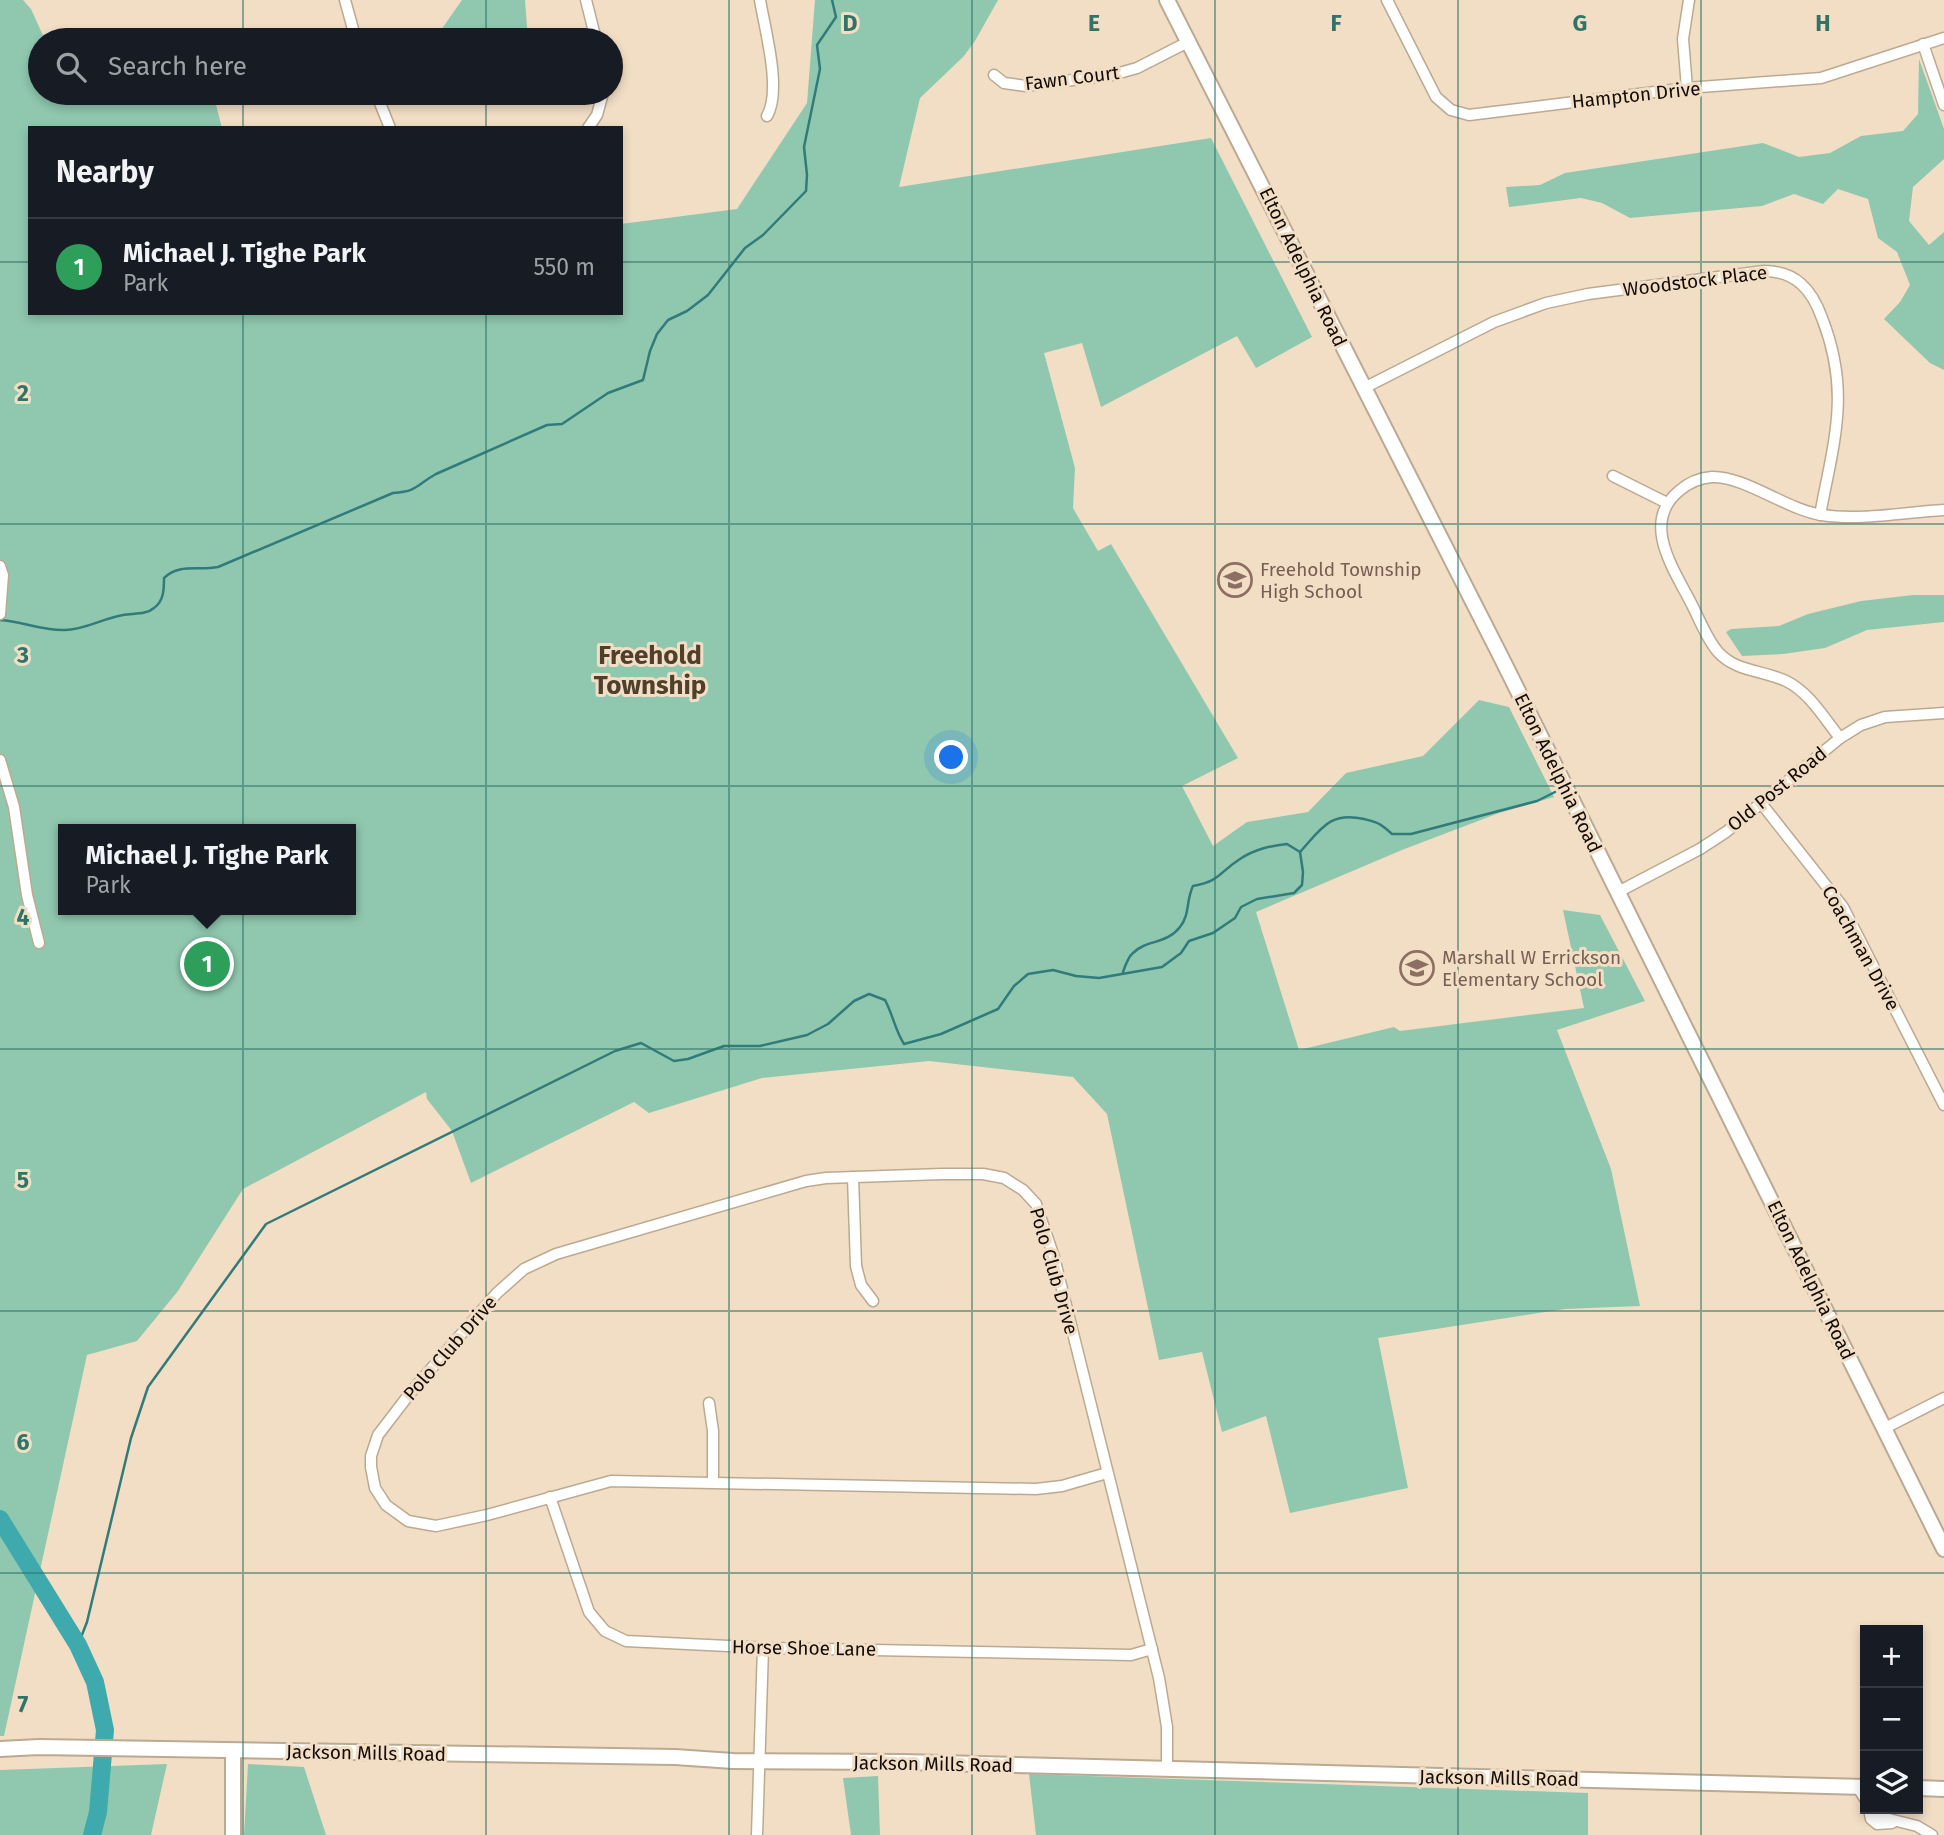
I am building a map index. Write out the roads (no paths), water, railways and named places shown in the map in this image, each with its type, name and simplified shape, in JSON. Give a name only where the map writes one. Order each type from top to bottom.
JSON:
[{"type":"main road","name":"Elton Adelphia Road","points":[[1167,0],[1618,892],[1944,1549]]},
{"type":"main road","name":"Jackson Mills Road","points":[[0,1749],[39,1747],[675,1757],[1860,1791]]},
{"type":"main road","points":[[233,1751],[233,1835]]},
{"type":"main road","points":[[1923,1788],[1944,1789]]},
{"type":"street","points":[[345,0],[353,28]]},
{"type":"street","points":[[586,0],[593,28]]},
{"type":"street","points":[[760,0],[774,86],[773,103],[767,116]]},
{"type":"street","name":"Hampton Drive","points":[[1387,0],[1436,97],[1451,110],[1462,114],[1687,89],[1821,78],[1944,37]]},
{"type":"street","points":[[1687,89],[1683,39],[1689,0]]},
{"type":"street","name":"Fawn Court","points":[[994,75],[1004,83],[1026,86],[1112,75],[1137,68],[1188,42]]},
{"type":"street","points":[[1923,44],[1944,105]]},
{"type":"street","points":[[381,105],[389,126]]},
{"type":"street","points":[[589,126],[600,105]]},
{"type":"street","name":"Woodstock Place","points":[[1364,388],[1494,322],[1545,303],[1588,294],[1764,271],[1782,273],[1796,279],[1811,293],[1831,340],[1837,366],[1839,412],[1821,515]]},
{"type":"street","points":[[1613,476],[1667,503]]},
{"type":"street","points":[[1840,738],[1796,687],[1779,678],[1737,666],[1724,658],[1712,644],[1664,547],[1660,528],[1662,513],[1667,503],[1692,482],[1711,477],[1722,478],[1821,515],[1944,510]]},
{"type":"street","points":[[0,566],[3,575],[0,614]]},
{"type":"street","name":"Old Post Road","points":[[1618,892],[1700,849],[1840,738],[1861,725],[1874,720],[1944,713]]},
{"type":"street","points":[[0,760],[14,807],[27,895],[39,943]]},
{"type":"street","name":"Coachman Drive","points":[[1761,803],[1843,907],[1944,1105]]},
{"type":"street","name":"Polo Club Drive","points":[[1107,1473],[1062,1486],[1035,1489],[611,1481],[447,1524],[421,1525],[396,1514],[379,1496],[371,1467],[373,1446],[383,1427],[411,1392],[497,1293],[540,1260],[806,1181],[853,1177],[992,1175],[1012,1181],[1032,1199],[1042,1216],[1054,1257],[1166,1710],[1167,1769]]},
{"type":"street","points":[[853,1177],[856,1266],[861,1285],[873,1301]]},
{"type":"street","points":[[1885,1428],[1944,1398]]},
{"type":"street","points":[[709,1403],[713,1431],[713,1482]]},
{"type":"street","name":"Horse Shoe Lane","points":[[551,1497],[584,1603],[593,1619],[605,1631],[633,1642],[763,1648],[1131,1655],[1152,1649]]},
{"type":"street","points":[[757,1835],[763,1648]]},
{"type":"street","points":[[1870,1814],[1877,1824],[1896,1822]]},
{"type":"street","points":[[1879,1814],[1896,1822],[1917,1826],[1932,1835]]},
{"type":"waterway","points":[[0,620],[65,630],[147,612],[160,602],[164,578],[170,573],[182,569],[218,567],[393,493],[413,489],[436,474],[547,425],[562,424],[608,393],[643,380],[657,334],[668,320],[687,311],[708,295],[745,248],[763,235],[806,191],[804,147],[820,69],[817,45],[836,17],[832,0]]},
{"type":"waterway","points":[[1300,852],[1321,829],[1334,820],[1352,817],[1364,819],[1382,825],[1392,834],[1411,834],[1537,801],[1555,792]]},
{"type":"waterway","points":[[78,1645],[87,1622],[131,1438],[148,1387],[266,1224],[615,1051],[641,1043],[674,1061],[688,1059],[724,1046],[760,1046],[807,1035],[828,1024],[854,1001],[869,994],[885,1000],[904,1044],[941,1034],[998,1009],[1014,986],[1028,974],[1053,970],[1099,978],[1162,967],[1181,953],[1189,941],[1213,933],[1235,918],[1241,907],[1257,899],[1294,893],[1302,885],[1300,852],[1287,844],[1263,848],[1240,859],[1215,879],[1193,886],[1180,927],[1169,937],[1138,949],[1130,957],[1123,972]]},
{"type":"waterway","points":[[0,1519],[78,1645],[95,1682],[105,1730],[98,1812],[92,1835]]},
{"type":"place","name":"Freehold Township High School","points":[[1235,580]]},
{"type":"place","name":"Michael J. Tighe Park","points":[[207,964]]},
{"type":"place","name":"Marshall W Errickson Elementary School","points":[[1417,968]]},
{"type":"district","name":"Freehold Township","points":[[650,670]]}]
